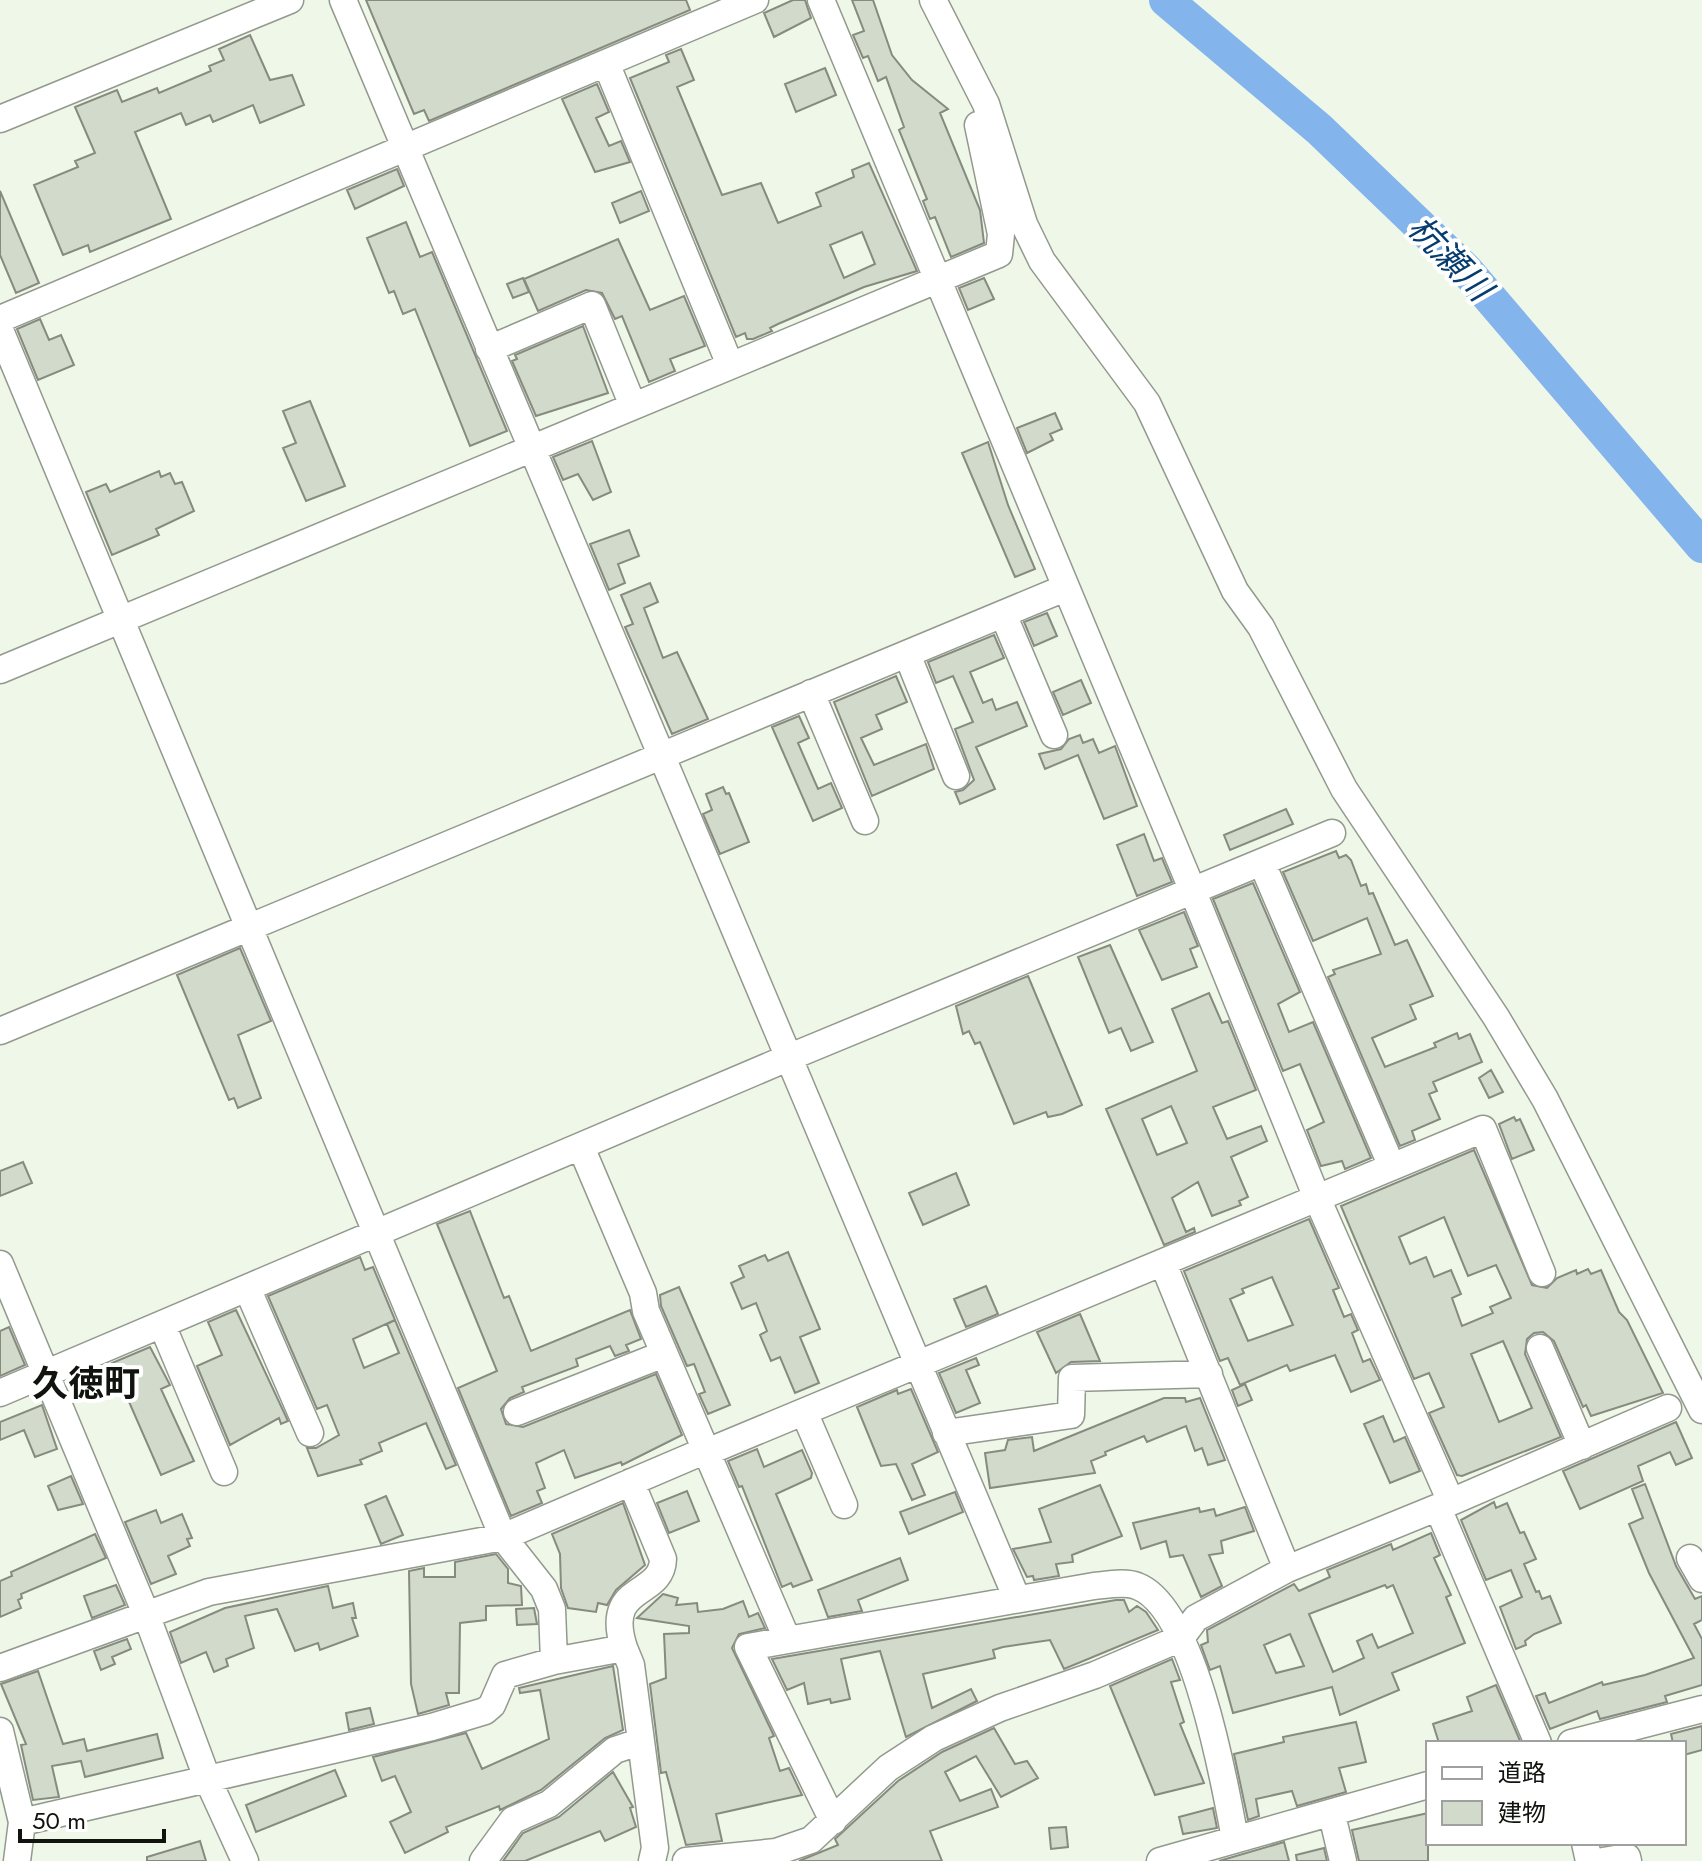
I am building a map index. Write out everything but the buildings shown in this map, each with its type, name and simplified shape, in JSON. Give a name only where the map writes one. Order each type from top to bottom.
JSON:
[{"type":"street","points":[[0,119],[290,0]]},
{"type":"street","points":[[343,0],[659,756],[790,1057],[1017,1599]]},
{"type":"street","points":[[0,319],[755,0]]},
{"type":"street","points":[[821,0],[1445,1505],[1537,1741]]},
{"type":"street","points":[[933,0],[986,104],[1024,224],[1042,261],[1147,403],[1235,591],[1261,627],[1344,789],[1496,1017],[1545,1099],[1702,1410]]},
{"type":"street","points":[[606,63],[730,365]]},
{"type":"street","points":[[0,670],[999,254],[1001,234],[977,118],[986,104]]},
{"type":"street","points":[[489,349],[592,305],[633,406]]},
{"type":"street","points":[[0,330],[503,1537],[544,1589],[552,1609],[554,1661]]},
{"type":"street","points":[[0,1031],[1065,588]]},
{"type":"street","points":[[1003,614],[1054,735]]},
{"type":"street","points":[[907,654],[956,776]]},
{"type":"street","points":[[811,693],[865,821]]},
{"type":"street","points":[[0,1393],[163,1327],[790,1057],[1332,833]]},
{"type":"street","points":[[1262,863],[1392,1167]]},
{"type":"street","points":[[0,1668],[209,1592],[503,1537],[1483,1129],[1542,1273]]},
{"type":"street","points":[[581,1147],[643,1293],[646,1311],[664,1354],[787,1639]]},
{"type":"street","points":[[1163,1263],[1287,1569]]},
{"type":"street","points":[[0,1264],[146,1614],[207,1778],[245,1861]]},
{"type":"street","points":[[248,1290],[310,1433]]},
{"type":"street","points":[[163,1327],[224,1472]]},
{"type":"street","points":[[1540,1348],[1582,1446]]},
{"type":"street","points":[[517,1412],[664,1354]]},
{"type":"street","points":[[946,1433],[1071,1415],[1072,1378],[1209,1374]]},
{"type":"street","points":[[686,1861],[776,1852],[811,1840],[888,1768],[934,1738],[1000,1708],[1095,1675],[1181,1638],[1196,1618],[1287,1569],[1445,1505],[1668,1408]]},
{"type":"street","points":[[804,1412],[844,1505]]},
{"type":"street","points":[[631,1482],[663,1559],[659,1576],[632,1593],[623,1605],[619,1620],[631,1665],[655,1848],[652,1861]]},
{"type":"street","points":[[833,1821],[748,1647],[1094,1586],[1135,1585],[1153,1596],[1181,1638],[1219,1745],[1235,1839]]},
{"type":"street","points":[[22,1822],[432,1727],[485,1711],[492,1705],[505,1675],[554,1661],[624,1648]]},
{"type":"street","points":[[1579,1741],[1702,1709]]},
{"type":"street","points":[[0,1731],[22,1822],[17,1861]]},
{"type":"street","points":[[483,1861],[513,1820],[549,1804],[615,1750],[639,1742]]},
{"type":"street","points":[[1160,1861],[1332,1815],[1426,1786]]},
{"type":"street","points":[[1332,1815],[1343,1861]]},
{"type":"street","points":[[1603,1861],[1627,1857],[1628,1861]]},
{"type":"waterway","name":"杭瀬川","points":[[1166,0],[1319,129],[1466,270],[1702,546]]},
{"type":"district","name":"久徳町","points":[[86,1383]]}]
